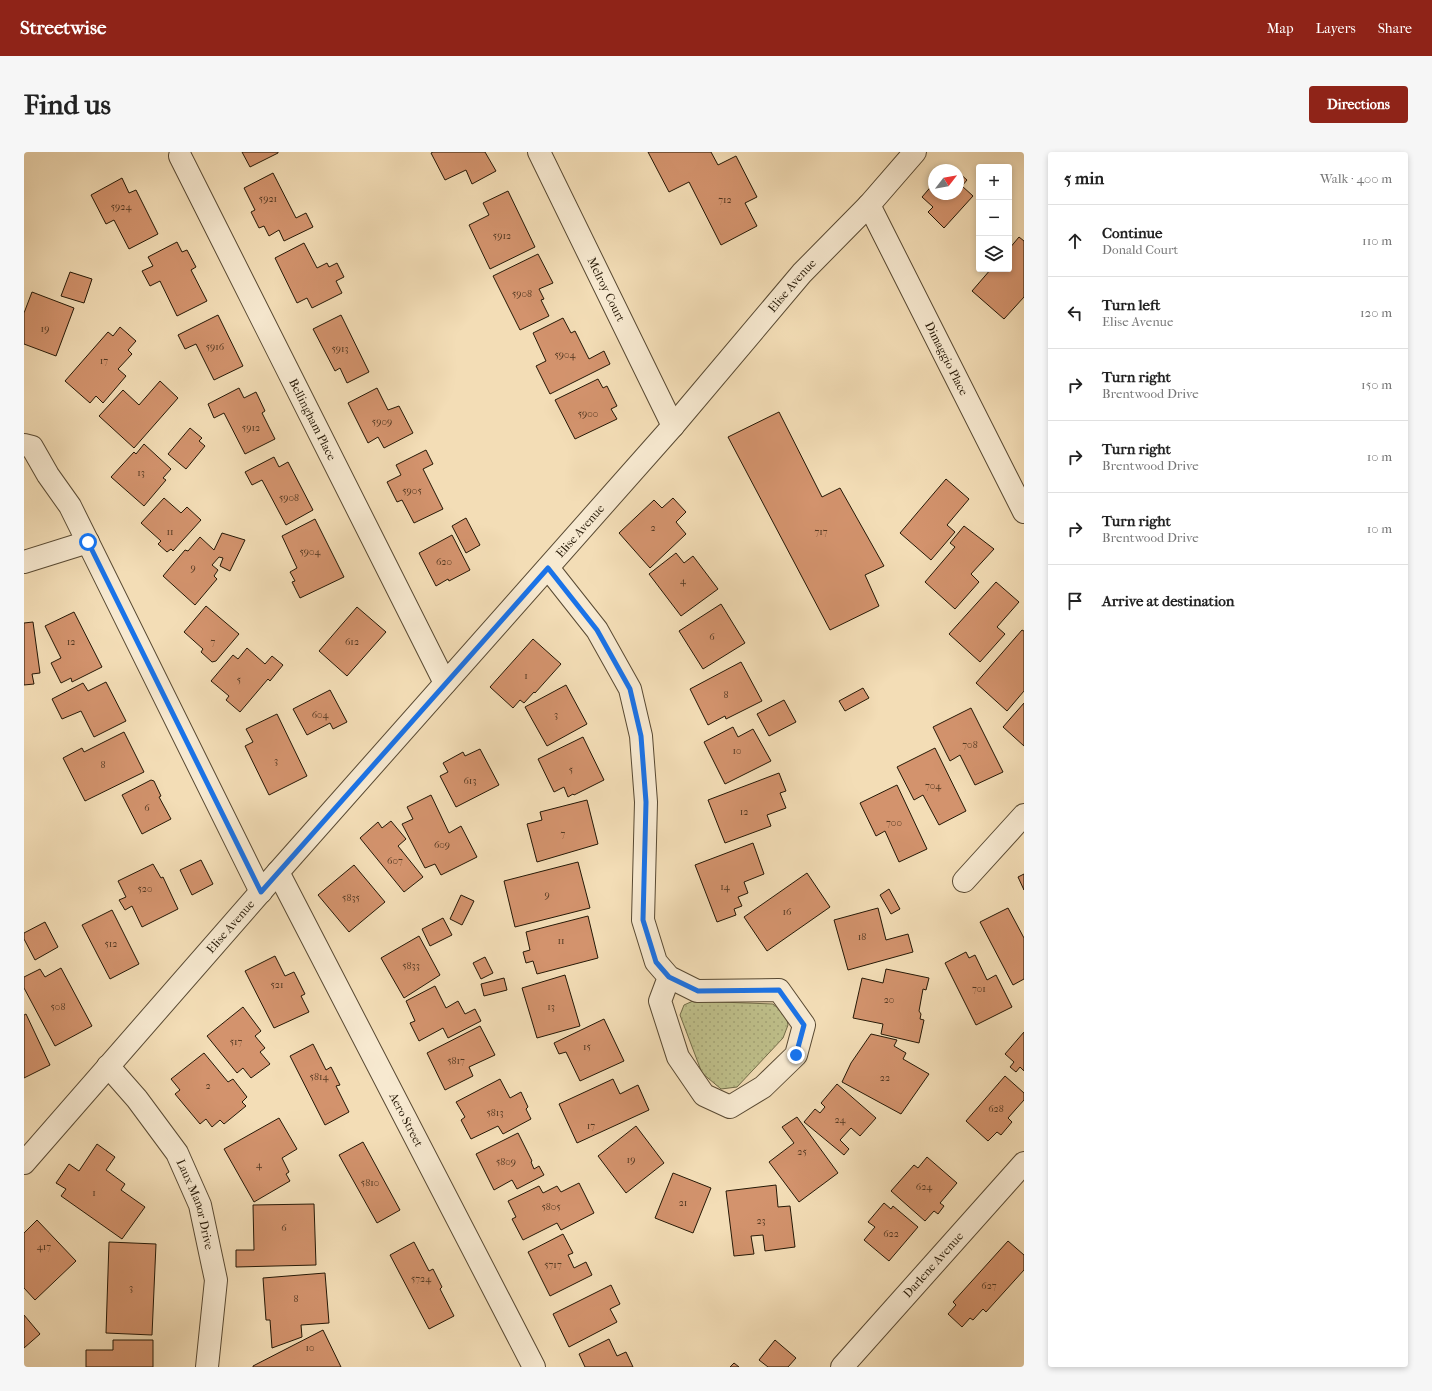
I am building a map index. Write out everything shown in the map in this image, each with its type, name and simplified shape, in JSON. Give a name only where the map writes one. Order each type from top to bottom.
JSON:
[{"type":"street","name":"Melroy Court","points":[[539,152],[673,426]]},
{"type":"street","name":"Elise Avenue","points":[[24,1163],[278,872],[673,426],[802,273],[869,205],[915,152]]},
{"type":"street","name":"Bellingham Place","points":[[180,156],[445,683]]},
{"type":"street","name":"Dimaggio Place","points":[[869,205],[1024,512]]},
{"type":"street","points":[[24,445],[32,447],[48,475],[70,506],[261,892]]},
{"type":"street","points":[[24,562],[88,542]]},
{"type":"street","points":[[548,568],[597,630],[630,689],[641,736],[646,802],[643,920],[656,962],[669,977],[698,991],[779,990],[804,1025],[796,1055],[763,1087],[730,1107],[704,1094],[678,1057],[660,1001],[669,977]]},
{"type":"street","points":[[964,881],[1024,814]]},
{"type":"street","name":"Aero Street","points":[[278,872],[534,1367]]},
{"type":"street","name":"Laux Manor Drive","points":[[108,1066],[137,1099],[177,1153],[200,1205],[216,1280],[207,1367]]},
{"type":"street","name":"Darlene Avenue","points":[[842,1367],[1024,1163]]},
{"type":"green space","points":[[693,1001],[773,1004],[786,1015],[788,1025],[783,1038],[737,1087],[721,1089],[702,1073],[680,1015],[684,1005]]},
{"type":"building","points":[[242,152],[278,152],[278,153],[250,167]]},
{"type":"building","points":[[485,152],[496,171],[472,184],[466,170],[445,180],[431,153]]},
{"type":"building","points":[[648,152],[711,152],[718,165],[736,156],[757,197],[745,203],[757,226],[721,245],[689,182],[669,192]]},
{"type":"building","points":[[273,173],[296,218],[306,213],[313,227],[284,241],[279,230],[269,236],[264,226],[259,228],[251,212],[255,210],[244,188]]},
{"type":"building","points":[[122,178],[129,193],[136,190],[158,234],[129,249],[114,220],[106,224],[91,195]]},
{"type":"building","points":[[964,188],[973,196],[944,228],[928,212],[933,207],[922,197],[928,190],[928,200],[964,200]]},
{"type":"building","points":[[508,191],[535,247],[490,269],[469,225],[489,215],[483,203]]},
{"type":"building","points":[[1019,237],[1024,241],[1024,297],[1004,319],[972,291],[988,272],[1012,272],[1012,245]]},
{"type":"building","points":[[177,242],[182,252],[187,250],[196,267],[191,270],[207,301],[177,316],[160,281],[150,286],[142,271],[153,266],[148,257]]},
{"type":"building","points":[[304,243],[317,268],[327,263],[329,267],[337,263],[344,277],[336,281],[342,293],[312,308],[307,298],[297,303],[275,258]]},
{"type":"building","points":[[538,254],[553,283],[539,289],[544,299],[541,300],[549,316],[520,330],[493,276]]},
{"type":"building","points":[[70,272],[92,279],[84,303],[61,296]]},
{"type":"building","points":[[32,292],[74,308],[56,356],[24,344],[24,313]]},
{"type":"building","points":[[218,315],[243,366],[214,380],[196,344],[185,349],[178,335]]},
{"type":"building","points":[[341,315],[369,372],[347,383],[340,368],[335,371],[313,329]]},
{"type":"building","points":[[563,318],[571,333],[575,331],[589,359],[604,351],[610,364],[550,394],[536,366],[546,361],[533,333]]},
{"type":"building","points":[[120,327],[136,341],[128,350],[132,354],[118,369],[126,376],[103,403],[96,396],[90,403],[65,381],[108,332],[113,336]]},
{"type":"building","points":[[598,379],[603,388],[607,386],[617,406],[611,409],[617,419],[575,439],[555,400]]},
{"type":"building","points":[[160,381],[178,398],[134,448],[99,416],[123,390],[139,405]]},
{"type":"building","points":[[239,388],[244,398],[256,392],[265,411],[262,413],[275,439],[245,454],[224,413],[214,418],[208,404]]},
{"type":"building","points":[[377,388],[388,410],[399,406],[413,433],[384,448],[378,437],[368,443],[348,403]]},
{"type":"building","points":[[779,412],[822,497],[840,488],[884,566],[865,575],[879,606],[830,630],[728,437]]},
{"type":"building","points":[[190,428],[202,438],[199,441],[205,446],[186,469],[168,454]]},
{"type":"building","points":[[144,444],[171,469],[163,478],[166,480],[144,506],[111,477],[134,452],[136,454]]},
{"type":"building","points":[[426,450],[433,464],[423,469],[443,509],[414,523],[402,500],[397,502],[387,482],[401,475],[396,465]]},
{"type":"building","points":[[274,457],[279,467],[288,462],[313,510],[286,525],[262,480],[252,485],[245,472]]},
{"type":"building","points":[[946,479],[969,499],[947,525],[955,532],[931,560],[900,533]]},
{"type":"building","points":[[164,498],[181,513],[187,507],[201,520],[173,551],[171,549],[167,552],[158,544],[161,541],[141,523]]},
{"type":"building","points":[[673,498],[686,512],[676,522],[686,534],[650,568],[619,533],[654,500],[662,508]]},
{"type":"building","points":[[466,518],[480,545],[466,553],[452,526]]},
{"type":"building","points":[[315,519],[344,577],[300,598],[292,582],[295,581],[290,572],[297,568],[282,536]]},
{"type":"building","points":[[964,526],[994,549],[971,574],[979,582],[955,609],[925,582],[955,547],[950,543]]},
{"type":"building","points":[[222,533],[245,540],[230,571],[220,566],[223,558],[219,557],[212,565],[218,570],[214,576],[217,579],[195,605],[163,576],[185,550],[188,551],[200,537],[214,550]]},
{"type":"building","points":[[452,535],[470,570],[449,581],[448,579],[436,586],[419,553]]},
{"type":"building","points":[[676,553],[684,563],[693,556],[718,589],[681,616],[649,574]]},
{"type":"building","points":[[996,582],[1019,602],[997,627],[1005,634],[980,662],[949,634]]},
{"type":"building","points":[[721,604],[745,643],[703,669],[679,631]]},
{"type":"building","points":[[206,606],[239,634],[216,661],[212,662],[201,652],[203,649],[184,632]]},
{"type":"building","points":[[357,607],[386,632],[347,676],[319,651]]},
{"type":"building","points":[[74,612],[102,667],[72,682],[71,678],[61,683],[51,663],[61,658],[45,626]]},
{"type":"building","points":[[33,622],[40,673],[32,674],[34,684],[24,685],[24,623]]},
{"type":"building","points":[[1022,630],[1024,631],[1024,691],[1007,711],[976,683]]},
{"type":"building","points":[[533,639],[561,664],[535,693],[534,692],[524,703],[520,700],[513,708],[490,687]]},
{"type":"building","points":[[247,648],[265,664],[272,656],[283,665],[270,681],[268,679],[240,712],[226,700],[229,696],[211,681],[233,655],[238,659]]},
{"type":"building","points":[[741,662],[762,701],[726,719],[725,716],[708,725],[690,689]]},
{"type":"building","points":[[106,682],[126,721],[94,737],[81,711],[62,719],[52,699],[83,683],[88,691]]},
{"type":"building","points":[[566,685],[587,724],[547,746],[525,707]]},
{"type":"building","points":[[863,688],[869,698],[845,711],[839,701]]},
{"type":"building","points":[[330,690],[347,722],[333,729],[330,723],[307,735],[293,709]]},
{"type":"building","points":[[784,700],[796,722],[769,736],[757,714]]},
{"type":"building","points":[[1024,703],[1024,746],[1003,727]]},
{"type":"building","points":[[971,708],[1003,772],[975,785],[960,755],[950,761],[933,727]]},
{"type":"building","points":[[277,714],[307,776],[269,795],[245,746],[253,742],[246,729]]},
{"type":"building","points":[[733,727],[738,737],[753,729],[771,761],[725,784],[704,742]]},
{"type":"building","points":[[124,732],[144,772],[85,801],[63,758],[82,748],[84,752]]},
{"type":"building","points":[[583,737],[604,780],[568,797],[564,787],[554,792],[538,759]]},
{"type":"building","points":[[935,748],[966,811],[939,825],[923,795],[914,800],[897,767]]},
{"type":"building","points":[[480,749],[499,785],[456,807],[440,776],[448,772],[443,763],[463,752],[465,756]]},
{"type":"building","points":[[779,773],[786,791],[780,793],[786,808],[767,815],[771,826],[725,843],[708,800]]},
{"type":"building","points":[[151,780],[154,781],[161,796],[159,797],[171,819],[142,834],[122,795]]},
{"type":"building","points":[[897,785],[927,849],[899,862],[885,831],[876,836],[860,803]]},
{"type":"building","points":[[431,795],[449,833],[461,826],[477,857],[441,875],[435,864],[425,868],[402,824],[413,819],[407,807]]},
{"type":"building","points":[[587,800],[598,844],[537,862],[527,824],[542,820],[540,812]]},
{"type":"building","points":[[391,821],[406,839],[398,846],[423,877],[404,892],[360,838],[378,822],[382,828]]},
{"type":"building","points":[[753,843],[764,874],[744,882],[748,893],[738,897],[742,906],[734,909],[736,915],[717,922],[695,865]]},
{"type":"building","points":[[201,860],[213,884],[192,895],[180,870]]},
{"type":"building","points":[[578,862],[590,908],[515,927],[504,881]]},
{"type":"building","points":[[153,864],[161,878],[163,877],[178,909],[142,927],[132,906],[125,910],[119,900],[126,897],[118,881]]},
{"type":"building","points":[[354,865],[385,902],[349,932],[318,895]]},
{"type":"building","points":[[807,873],[830,907],[767,951],[744,917]]},
{"type":"building","points":[[1024,874],[1024,890],[1018,877]]},
{"type":"building","points":[[889,889],[900,909],[891,914],[880,895]]},
{"type":"building","points":[[461,895],[474,901],[462,925],[450,919]]},
{"type":"building","points":[[878,908],[886,940],[908,934],[913,952],[848,970],[834,920]]},
{"type":"building","points":[[1008,908],[1024,938],[1024,979],[1013,985],[980,922]]},
{"type":"building","points":[[112,910],[139,964],[110,979],[82,925]]},
{"type":"building","points":[[588,916],[598,958],[537,974],[533,961],[526,963],[523,952],[530,950],[526,932]]},
{"type":"building","points":[[443,918],[452,935],[430,946],[422,929]]},
{"type":"building","points":[[45,922],[58,947],[35,960],[24,939],[24,933]]},
{"type":"building","points":[[419,936],[440,975],[404,998],[381,958]]},
{"type":"building","points":[[966,952],[969,958],[975,955],[987,980],[996,975],[1012,1007],[976,1025],[945,963]]},
{"type":"building","points":[[275,956],[285,976],[294,972],[305,994],[301,996],[309,1012],[274,1028],[245,971]]},
{"type":"building","points":[[485,957],[493,973],[481,979],[473,963]]},
{"type":"building","points":[[61,968],[92,1026],[55,1046],[24,988],[24,977],[40,969],[45,977]]},
{"type":"building","points":[[886,969],[929,978],[926,990],[923,989],[919,1011],[921,1014],[920,1019],[924,1020],[919,1043],[881,1034],[883,1024],[853,1018],[862,978],[883,983]]},
{"type":"building","points":[[565,975],[580,1026],[537,1038],[522,988]]},
{"type":"building","points":[[504,978],[507,990],[484,996],[481,984]]},
{"type":"building","points":[[435,986],[446,1008],[458,1001],[465,1014],[475,1009],[481,1021],[448,1038],[443,1028],[419,1041],[410,1023],[415,1021],[406,1001]]},
{"type":"building","points":[[243,1007],[261,1031],[255,1036],[265,1048],[260,1052],[270,1064],[251,1078],[243,1068],[237,1073],[207,1036]]},
{"type":"building","points":[[26,1014],[50,1065],[24,1078],[24,1015]]},
{"type":"building","points":[[604,1019],[624,1061],[580,1081],[566,1052],[559,1054],[554,1043]]},
{"type":"building","points":[[480,1026],[495,1055],[469,1067],[473,1076],[445,1090],[427,1053]]},
{"type":"building","points":[[1024,1032],[1024,1071],[1020,1067],[1016,1072],[1010,1067],[1014,1062],[1005,1054]]},
{"type":"building","points":[[871,1034],[897,1040],[894,1046],[906,1053],[903,1059],[929,1074],[901,1114],[842,1082],[851,1063]]},
{"type":"building","points":[[313,1044],[326,1070],[331,1067],[340,1085],[336,1086],[349,1112],[325,1125],[290,1056]]},
{"type":"building","points":[[204,1053],[228,1082],[233,1079],[247,1097],[242,1102],[246,1106],[224,1124],[220,1120],[212,1127],[206,1119],[200,1124],[175,1094],[180,1090],[171,1079]]},
{"type":"building","points":[[1005,1076],[1024,1093],[1024,1100],[1008,1118],[1012,1122],[1001,1135],[997,1132],[988,1141],[966,1121]]},
{"type":"building","points":[[500,1079],[510,1098],[521,1092],[528,1107],[526,1109],[531,1119],[503,1134],[498,1126],[471,1139],[461,1120],[465,1117],[456,1102]]},
{"type":"building","points":[[613,1079],[620,1094],[638,1085],[649,1110],[577,1143],[559,1104]]},
{"type":"building","points":[[837,1084],[876,1118],[860,1136],[851,1128],[840,1140],[849,1149],[844,1155],[804,1122],[815,1109],[820,1113],[825,1107],[821,1103]]},
{"type":"building","points":[[797,1117],[838,1173],[799,1202],[769,1162],[794,1143],[782,1127]]},
{"type":"building","points":[[279,1118],[297,1149],[282,1158],[289,1172],[286,1174],[290,1181],[254,1202],[224,1149]]},
{"type":"building","points":[[636,1126],[664,1163],[626,1193],[598,1156]]},
{"type":"building","points":[[518,1133],[532,1161],[531,1162],[534,1169],[539,1166],[544,1175],[517,1189],[512,1180],[494,1190],[476,1154]]},
{"type":"building","points":[[363,1142],[400,1210],[377,1223],[339,1155]]},
{"type":"building","points":[[97,1144],[115,1157],[106,1170],[125,1184],[121,1190],[145,1207],[122,1239],[61,1196],[66,1189],[56,1183],[69,1164],[79,1171]]},
{"type":"building","points":[[927,1157],[957,1183],[940,1203],[944,1206],[938,1214],[934,1211],[925,1221],[891,1191],[914,1165],[918,1168]]},
{"type":"building","points":[[673,1173],[711,1188],[693,1233],[655,1218]]},
{"type":"building","points":[[579,1183],[594,1213],[561,1230],[557,1223],[523,1240],[512,1219],[516,1217],[508,1201],[539,1186],[543,1193],[557,1186],[561,1192]]},
{"type":"building","points":[[776,1185],[778,1207],[790,1206],[795,1247],[765,1251],[763,1235],[751,1236],[754,1254],[734,1256],[726,1191]]},
{"type":"building","points":[[884,1203],[891,1209],[893,1206],[918,1227],[889,1261],[864,1240],[875,1227],[868,1222]]},
{"type":"building","points":[[314,1204],[316,1265],[236,1267],[236,1250],[254,1250],[253,1205]]},
{"type":"building","points":[[37,1220],[76,1261],[35,1300],[24,1288],[24,1233]]},
{"type":"building","points":[[563,1234],[573,1253],[568,1255],[574,1268],[586,1262],[592,1275],[550,1296],[528,1252]]},
{"type":"building","points":[[1008,1241],[1024,1255],[1024,1270],[986,1312],[983,1309],[973,1320],[970,1318],[962,1327],[948,1314],[956,1305],[953,1302]]},
{"type":"building","points":[[109,1242],[156,1244],[152,1335],[106,1333]]},
{"type":"building","points":[[414,1242],[429,1271],[433,1269],[442,1287],[440,1289],[454,1316],[429,1329],[390,1255]]},
{"type":"building","points":[[325,1273],[329,1323],[301,1325],[302,1337],[272,1348],[270,1320],[266,1320],[263,1278]]},
{"type":"building","points":[[611,1285],[620,1304],[610,1309],[617,1322],[569,1347],[553,1314]]},
{"type":"building","points":[[24,1315],[40,1334],[24,1348]]},
{"type":"building","points":[[323,1330],[341,1367],[253,1367],[253,1366]]},
{"type":"building","points":[[609,1339],[617,1356],[626,1352],[633,1367],[585,1367],[579,1354]]},
{"type":"building","points":[[113,1340],[153,1340],[153,1367],[86,1367],[86,1350],[113,1350]]},
{"type":"building","points":[[775,1340],[796,1358],[788,1367],[768,1367],[759,1360]]},
{"type":"building","points":[[734,1363],[739,1367],[730,1367]]},
{"type":"route","points":[[88,542],[261,892],[548,568],[597,630],[630,689],[641,736],[646,802],[643,920],[656,962],[669,977],[698,991],[779,990],[804,1025],[796,1055]]}]
